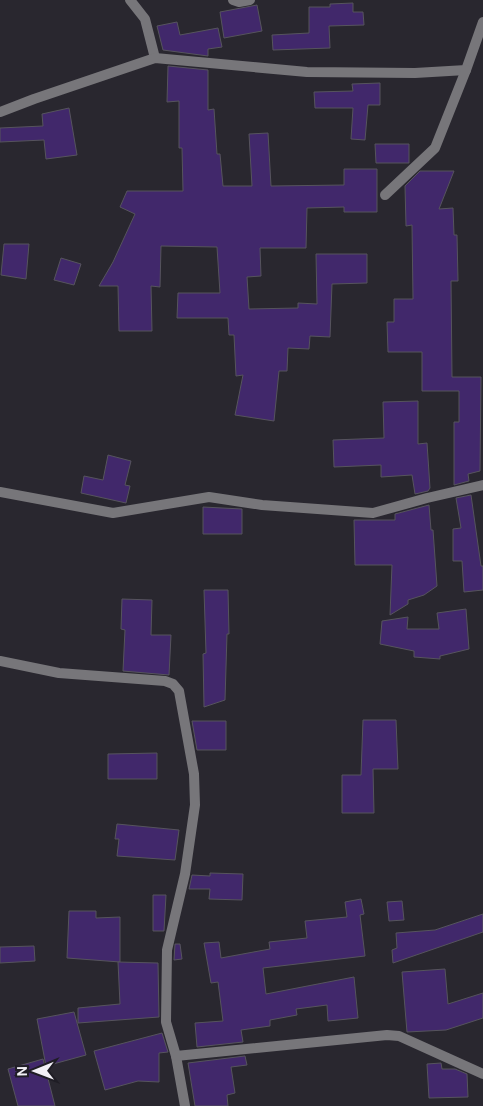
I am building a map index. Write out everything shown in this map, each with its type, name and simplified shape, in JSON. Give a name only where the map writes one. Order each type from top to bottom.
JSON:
[{"type":"street","points":[[130,0],[145,18],[155,58]]},
{"type":"street","points":[[233,0],[239,2],[250,0]]},
{"type":"street","points":[[385,195],[435,148],[483,22]]},
{"type":"street","points":[[0,112],[155,58],[307,72],[406,73],[466,70]]},
{"type":"street","points":[[0,492],[113,514],[209,498],[262,505],[373,513],[483,485]]},
{"type":"street","points":[[0,661],[59,673],[165,682],[174,684],[180,691],[194,774],[195,805],[185,874],[167,950],[166,1022],[176,1056],[185,1106]]},
{"type":"street","points":[[176,1056],[387,1035],[399,1036],[483,1074]]},
{"type":"building","points":[[353,3],[353,12],[363,12],[364,25],[329,26],[330,48],[273,50],[272,35],[309,33],[309,7],[330,7],[330,4]]},
{"type":"building","points":[[257,5],[262,31],[224,38],[220,12]]},
{"type":"building","points":[[177,22],[180,35],[218,28],[222,47],[208,49],[208,56],[163,50],[157,26]]},
{"type":"building","points":[[168,66],[208,70],[208,110],[214,109],[217,154],[220,154],[223,186],[252,186],[249,134],[268,133],[271,186],[344,185],[344,169],[377,169],[377,212],[344,212],[344,207],[307,208],[306,248],[260,248],[261,276],[247,277],[249,309],[298,308],[298,303],[317,304],[316,254],[367,254],[367,283],[332,284],[330,337],[310,336],[309,349],[288,348],[287,371],[279,371],[274,421],[235,415],[243,375],[236,376],[234,335],[229,335],[228,318],[177,318],[178,293],[220,293],[217,247],[161,246],[160,287],[151,286],[152,331],[119,331],[118,286],[99,286],[113,262],[135,214],[120,207],[127,191],[183,191],[182,148],[179,148],[179,101],[167,102]]},
{"type":"building","points":[[380,83],[380,105],[368,105],[365,140],[351,139],[353,108],[315,108],[314,92],[353,91],[352,84]]},
{"type":"building","points":[[69,108],[77,155],[46,159],[44,140],[0,142],[0,128],[43,126],[42,114]]},
{"type":"building","points":[[375,144],[409,144],[409,163],[376,163]]},
{"type":"building","points":[[420,171],[454,171],[439,209],[453,208],[454,235],[457,235],[458,281],[451,281],[452,377],[481,377],[480,471],[468,474],[469,481],[454,485],[454,422],[459,422],[459,391],[422,391],[422,352],[388,352],[387,322],[394,322],[394,299],[413,299],[412,225],[406,226],[405,186]]},
{"type":"building","points":[[4,244],[29,244],[26,279],[1,275]]},
{"type":"building","points":[[61,258],[81,264],[74,285],[54,280]]},
{"type":"building","points":[[418,401],[418,444],[427,443],[430,488],[428,491],[415,494],[412,475],[381,477],[381,465],[334,467],[333,440],[384,438],[383,402]]},
{"type":"building","points":[[108,455],[131,461],[125,485],[130,486],[126,503],[81,493],[84,476],[103,480]]},
{"type":"building","points":[[471,495],[481,566],[483,566],[483,590],[464,592],[462,561],[453,561],[453,529],[461,528],[456,498]]},
{"type":"building","points":[[429,505],[431,530],[433,530],[437,586],[424,595],[408,600],[408,604],[390,615],[392,565],[355,565],[354,520],[395,520],[395,514]]},
{"type":"building","points":[[203,507],[242,509],[242,534],[203,534]]},
{"type":"building","points":[[204,590],[228,590],[229,634],[227,634],[225,700],[204,707],[203,654],[206,653]]},
{"type":"building","points":[[122,599],[152,600],[151,635],[171,635],[169,675],[123,671],[125,630],[121,629]]},
{"type":"building","points":[[466,609],[469,649],[440,656],[440,659],[414,657],[414,651],[380,644],[382,621],[408,617],[407,629],[439,629],[437,613]]},
{"type":"building","points":[[363,720],[396,720],[398,769],[373,769],[374,813],[342,813],[342,775],[361,775]]},
{"type":"building","points":[[192,721],[226,721],[226,750],[197,750]]},
{"type":"building","points":[[157,753],[157,779],[108,779],[108,754]]},
{"type":"building","points":[[117,824],[179,830],[175,860],[117,856],[119,839],[115,839]]},
{"type":"building","points":[[210,873],[243,874],[242,900],[209,899],[210,889],[189,889],[192,875],[210,876]]},
{"type":"building","points":[[153,895],[166,895],[164,931],[153,931]]},
{"type":"building","points":[[361,899],[364,914],[360,915],[365,956],[263,968],[266,994],[354,977],[358,1018],[328,1021],[327,1005],[296,1009],[297,1015],[270,1020],[270,1026],[241,1030],[243,1042],[197,1047],[195,1023],[223,1021],[218,982],[211,983],[204,943],[219,942],[221,958],[270,949],[269,942],[307,938],[305,921],[347,917],[345,902]]},
{"type":"building","points":[[402,901],[404,920],[389,921],[387,902]]},
{"type":"building","points":[[69,911],[96,911],[96,918],[120,917],[120,962],[67,958]]},
{"type":"building","points":[[483,914],[483,932],[393,963],[392,950],[397,948],[396,933],[435,930]]},
{"type":"building","points":[[175,944],[180,944],[182,959],[174,960]]},
{"type":"building","points":[[34,946],[35,961],[0,963],[0,947]]},
{"type":"building","points":[[118,962],[158,963],[159,1017],[78,1023],[78,1008],[120,1004]]},
{"type":"building","points":[[445,969],[448,1004],[483,993],[483,1018],[446,1030],[407,1032],[402,972]]},
{"type":"building","points":[[74,1012],[86,1055],[46,1066],[37,1019]]},
{"type":"building","points":[[162,1033],[168,1052],[159,1053],[159,1082],[138,1081],[105,1090],[94,1051]]},
{"type":"building","points":[[245,1056],[247,1065],[231,1067],[235,1093],[227,1095],[228,1106],[195,1106],[188,1063]]},
{"type":"building","points":[[43,1059],[55,1106],[18,1106],[8,1069]]},
{"type":"building","points":[[441,1063],[442,1069],[455,1069],[467,1074],[468,1097],[429,1098],[427,1064]]}]
